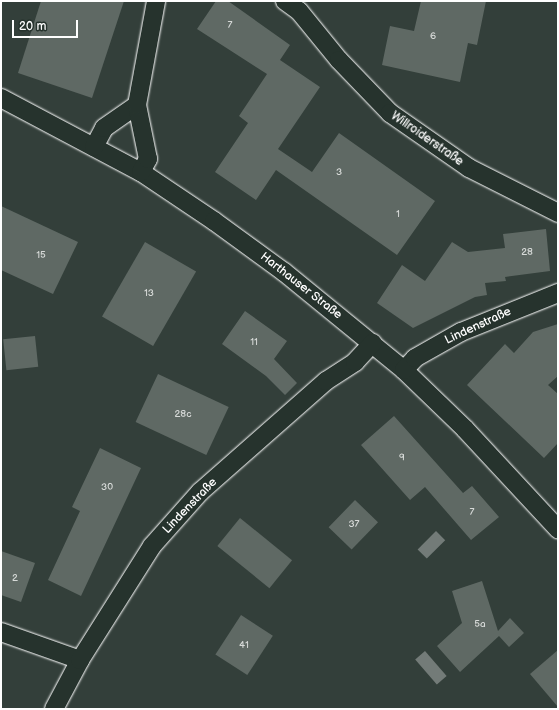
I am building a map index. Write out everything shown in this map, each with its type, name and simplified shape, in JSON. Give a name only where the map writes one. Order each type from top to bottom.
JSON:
[{"type":"street","points":[[140,172],[148,159],[137,105],[156,1]]},
{"type":"street","name":"Willroiderstraße","points":[[285,1],[299,11],[339,60],[390,113],[469,168],[558,213]]},
{"type":"street","name":"Harthauser Straße","points":[[1,98],[140,172],[214,221],[284,272],[373,343],[404,370],[465,428],[558,529]]},
{"type":"street","points":[[94,147],[104,128],[137,105]]},
{"type":"street","name":"Lindenstraße","points":[[404,370],[415,358],[461,332],[558,292]]},
{"type":"street","name":"Lindenstraße","points":[[54,709],[80,660],[152,546],[200,492],[326,381],[355,362],[373,343]]},
{"type":"street","points":[[1,632],[80,660]]},
{"type":"shaded area","points":[[436,531],[445,540],[427,559],[418,549]]},
{"type":"shaded area","points":[[425,651],[447,676],[437,684],[415,660]]},
{"type":"building","points":[[41,1],[124,1],[92,98],[18,73]]},
{"type":"building","points":[[216,1],[228,1],[290,45],[280,60],[320,87],[278,149],[312,172],[339,133],[435,201],[397,255],[276,170],[256,200],[215,172],[248,123],[239,116],[267,74],[197,29]]},
{"type":"building","points":[[421,1],[486,1],[477,45],[468,43],[460,82],[382,65],[390,26],[414,31]]},
{"type":"building","points":[[1,206],[78,242],[53,294],[1,270]]},
{"type":"building","points":[[546,229],[550,271],[505,277],[506,281],[485,283],[487,295],[475,297],[413,328],[377,303],[402,265],[425,281],[452,242],[468,252],[505,248],[503,234]]},
{"type":"building","points":[[145,242],[196,272],[153,346],[102,316]]},
{"type":"building","points":[[245,311],[287,341],[274,359],[297,383],[285,395],[266,376],[222,344]]},
{"type":"building","points":[[558,324],[558,376],[548,385],[558,394],[558,443],[544,458],[467,385],[505,344],[514,353],[533,332]]},
{"type":"building","points":[[35,336],[38,367],[6,370],[3,339]]},
{"type":"building","points":[[158,374],[229,407],[206,455],[136,422]]},
{"type":"building","points":[[394,416],[463,493],[472,486],[499,517],[471,540],[425,487],[410,500],[361,445]]},
{"type":"building","points":[[100,448],[141,468],[81,596],[48,580],[80,511],[72,507]]},
{"type":"building","points":[[355,500],[378,522],[352,550],[329,527]]},
{"type":"building","points":[[240,518],[292,560],[269,588],[217,546]]},
{"type":"building","points":[[1,551],[35,563],[21,602],[1,595]]},
{"type":"building","points":[[482,581],[498,631],[510,618],[524,633],[509,647],[499,636],[460,672],[437,646],[462,623],[452,591]]},
{"type":"building","points":[[241,615],[273,636],[247,675],[215,654]]},
{"type":"building","points":[[558,650],[558,707],[530,674]]}]
